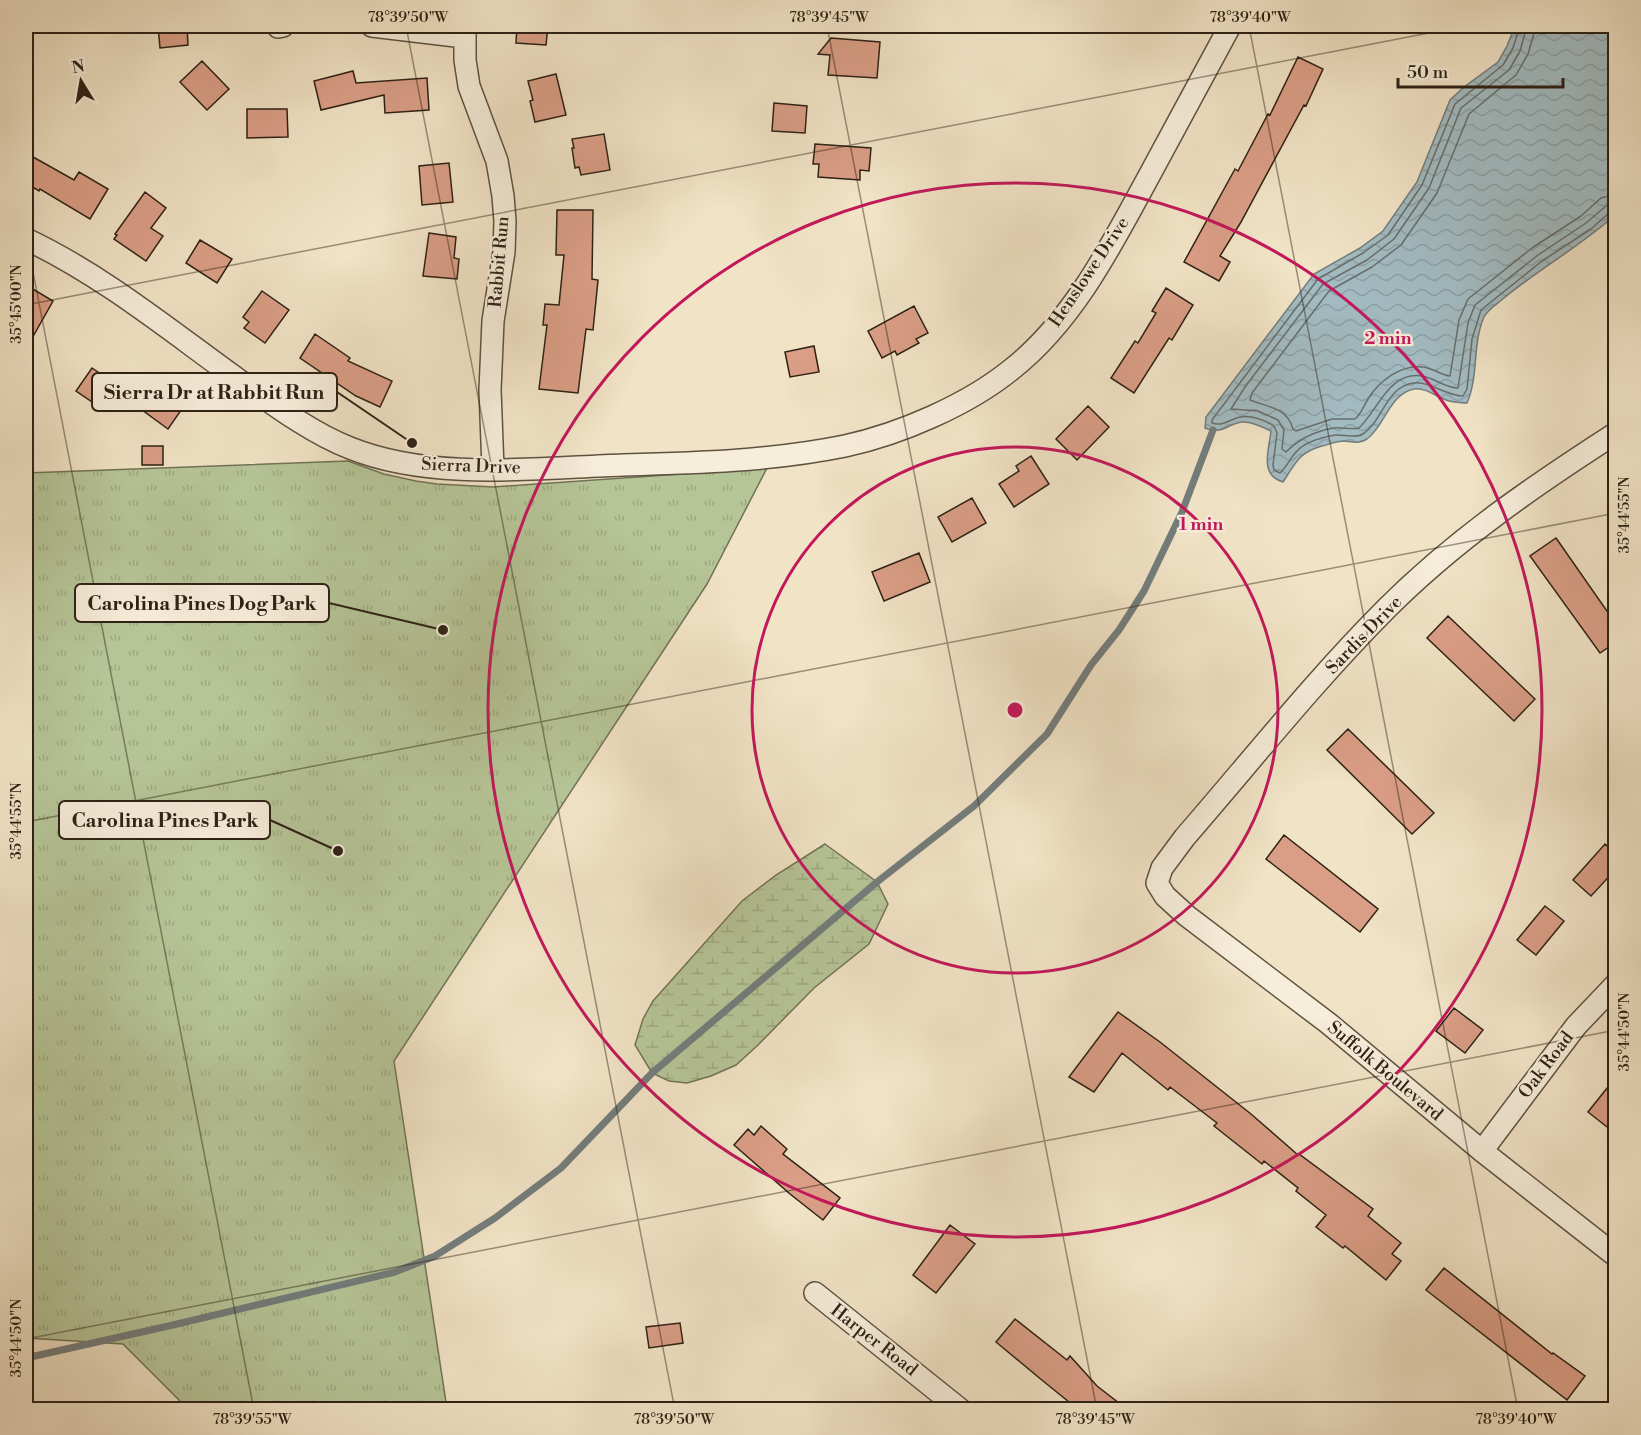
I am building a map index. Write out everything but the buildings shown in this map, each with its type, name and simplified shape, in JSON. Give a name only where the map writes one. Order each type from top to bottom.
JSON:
[{"type":"street","points":[[372,26],[465,31]]},
{"type":"street","name":"Henslowe Drive","points":[[800,454],[892,433],[923,421],[1012,370],[1067,312],[1112,244],[1230,26]]},
{"type":"street","name":"Rabbit Run","points":[[465,31],[465,60],[469,86],[497,161],[505,213],[504,252],[494,321],[490,390],[493,469]]},
{"type":"street","name":"Sierra Drive","points":[[26,239],[59,255],[100,280],[256,392],[321,434],[349,448],[383,458],[436,467],[493,469],[744,461],[800,454]]},
{"type":"street","name":"Sardis Drive","points":[[1157,883],[1162,867],[1185,837],[1353,644],[1389,606],[1521,495],[1616,434]]},
{"type":"street","name":"Suffolk Boulevard","points":[[1157,883],[1164,896],[1187,916],[1328,1023],[1482,1151],[1616,1256]]},
{"type":"street","name":"Oak Road","points":[[1482,1151],[1576,1026],[1616,984]]},
{"type":"street","name":"Harper Road","points":[[815,1293],[961,1410]]},
{"type":"green space","points":[[348,461],[384,474],[416,481],[493,487],[767,468],[707,584],[394,1061],[447,1409],[188,1409],[123,1344],[26,1338],[26,473]]},
{"type":"green space","points":[[825,844],[877,882],[888,904],[869,944],[814,988],[736,1065],[687,1083],[669,1081],[652,1073],[635,1045],[643,1019],[653,1001],[742,901],[776,875]]},
{"type":"water","points":[[1515,26],[1615,26],[1615,215],[1485,314],[1480,327],[1473,382],[1467,403],[1449,401],[1418,389],[1406,392],[1393,404],[1367,439],[1359,442],[1339,442],[1314,449],[1298,460],[1283,482],[1276,479],[1268,468],[1267,461],[1271,431],[1246,422],[1220,430],[1211,430],[1205,428],[1206,417],[1314,274],[1360,248],[1383,231],[1417,182],[1450,100],[1498,62]]},
{"type":"waterway","points":[[26,1358],[395,1272],[435,1256],[495,1218],[561,1168],[652,1073],[877,882],[974,806],[1047,734],[1091,665],[1119,630],[1144,591],[1182,512],[1213,430]]},
{"type":"place","name":"Sierra Dr at Rabbit Run","points":[[412,443]]},
{"type":"place","name":"Carolina Pines Dog Park","points":[[443,630]]},
{"type":"place","name":"Carolina Pines Park","points":[[338,851]]}]
